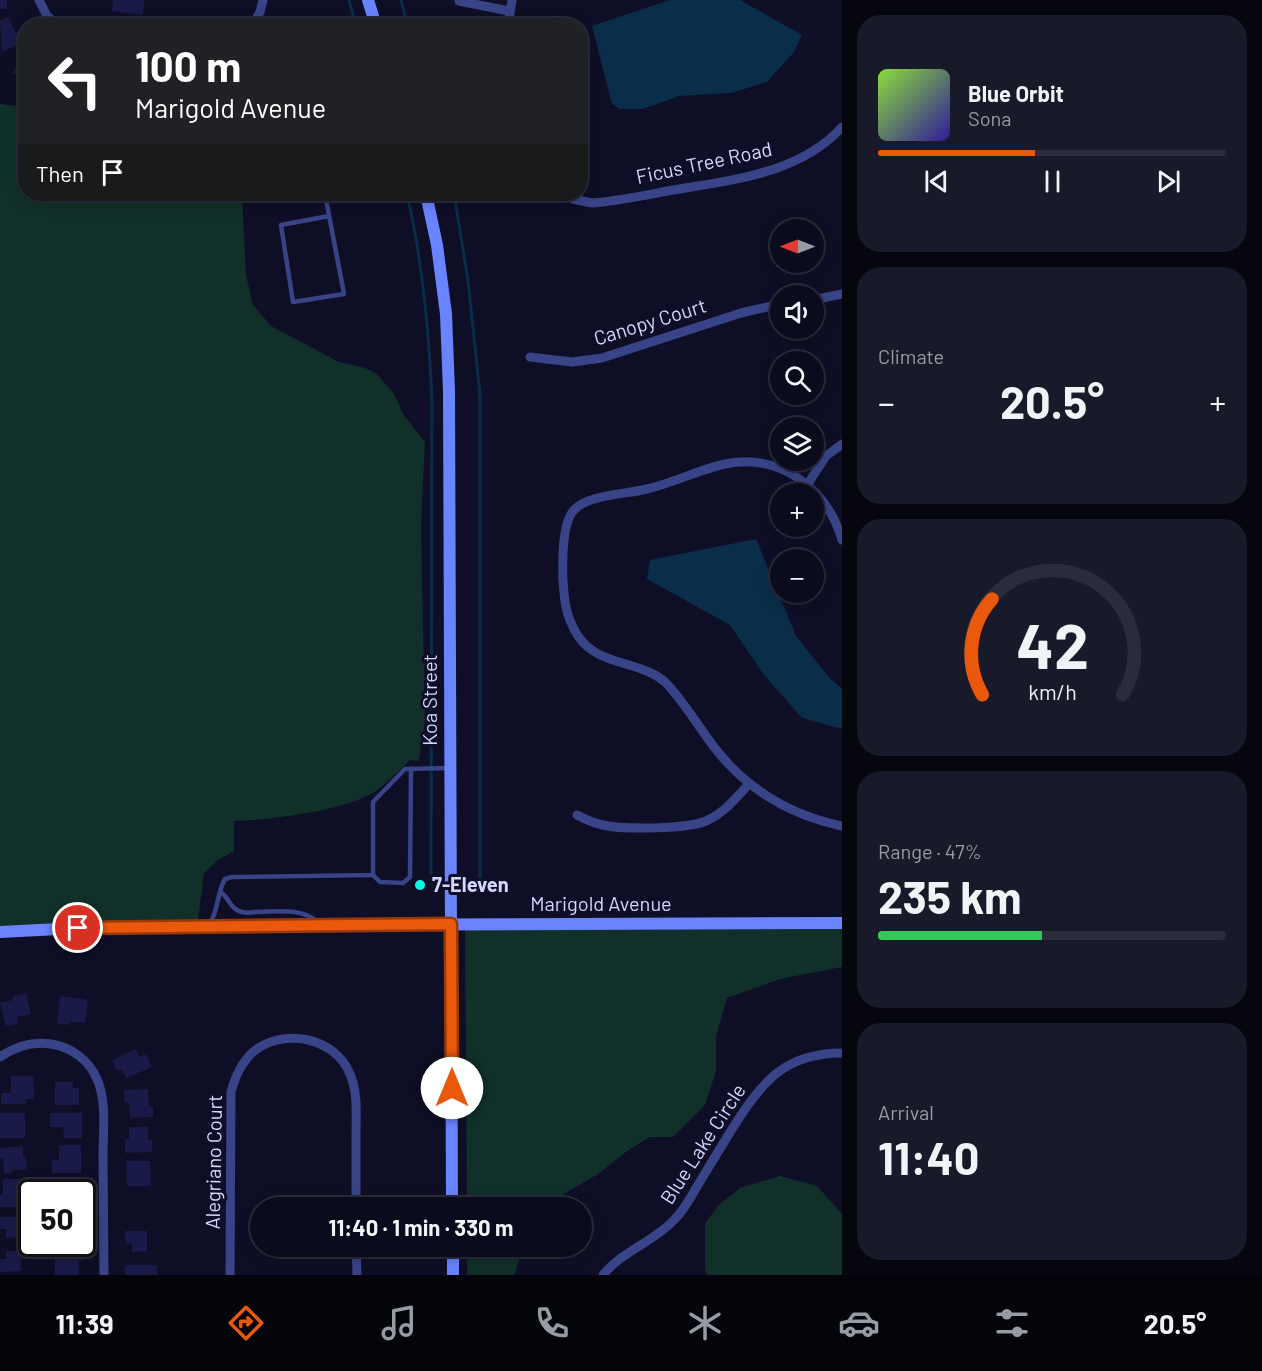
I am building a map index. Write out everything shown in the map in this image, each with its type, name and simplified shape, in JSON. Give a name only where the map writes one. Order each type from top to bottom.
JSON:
[{"type":"main road","points":[[368,0],[374,18]]},
{"type":"main road","name":"Koa Street","points":[[428,201],[437,245],[446,314],[449,403],[452,1197]]},
{"type":"main road","name":"Marigold Avenue","points":[[0,932],[98,927],[842,923]]},
{"type":"main road","points":[[453,1257],[453,1275]]},
{"type":"street","points":[[39,0],[49,18]]},
{"type":"street","points":[[257,18],[263,0]]},
{"type":"street","points":[[509,18],[512,0]]},
{"type":"street","points":[[459,2],[509,11]]},
{"type":"street","name":"Ficus Tree Road","points":[[582,201],[592,203],[741,178],[797,160],[827,141],[842,127]]},
{"type":"street","points":[[824,298],[842,294]]},
{"type":"street","name":"Canopy Court","points":[[530,357],[572,362],[602,358],[741,313],[770,306]]},
{"type":"street","points":[[808,483],[826,456],[842,444]]},
{"type":"street","points":[[805,483],[773,467],[753,463],[734,463],[717,466],[650,488],[588,501],[575,509],[566,524],[564,593],[571,622],[587,647],[604,658],[647,670],[665,682],[716,750],[748,784],[793,811],[839,825]]},
{"type":"street","points":[[824,501],[831,511],[842,540]]},
{"type":"street","points":[[579,656],[587,647]]},
{"type":"street","points":[[577,815],[608,826],[691,825],[716,816],[748,784]]},
{"type":"street","name":"Alegriano Court","points":[[230,1275],[231,1092],[239,1069],[260,1047],[287,1038],[314,1042],[331,1051],[347,1068],[353,1083],[356,1104],[356,1197]]},
{"type":"street","points":[[0,1057],[26,1044],[58,1045],[81,1057],[96,1077],[103,1108],[104,1275]]},
{"type":"street","name":"Blue Lake Circle","points":[[603,1275],[619,1259],[660,1233],[680,1214],[748,1104],[770,1077],[797,1061],[823,1054],[842,1053]]},
{"type":"street","points":[[356,1257],[357,1275]]},
{"type":"lane","points":[[327,201],[344,294],[293,302],[280,225],[329,216]]},
{"type":"lane","points":[[411,769],[410,877],[403,883],[380,882],[373,875],[373,802],[405,769],[450,768]]},
{"type":"lane","points":[[208,926],[215,915],[225,879],[232,877],[373,875]]},
{"type":"lane","points":[[222,893],[234,908],[243,912],[300,912],[311,916],[322,925]]},
{"type":"green space","points":[[0,104],[18,106],[18,201],[242,201],[246,275],[253,305],[271,326],[339,362],[365,368],[377,374],[394,394],[403,414],[425,442],[421,526],[425,720],[419,761],[410,760],[371,794],[324,810],[266,819],[234,821],[234,851],[218,860],[204,873],[198,921],[0,927]]},
{"type":"green space","points":[[842,929],[842,967],[780,979],[727,998],[716,1036],[716,1071],[705,1105],[673,1137],[650,1137],[630,1149],[598,1174],[559,1197],[467,1197],[465,930]]},
{"type":"green space","points":[[780,1176],[817,1186],[842,1214],[842,1275],[708,1275],[705,1271],[705,1223],[719,1205],[740,1188]]},
{"type":"green space","points":[[467,1257],[520,1257],[514,1275],[467,1275]]},
{"type":"water","points":[[670,0],[740,0],[802,35],[794,52],[767,82],[731,93],[679,96],[643,109],[620,109],[612,104],[592,26]]},
{"type":"water","points":[[756,539],[770,573],[770,603],[782,603],[796,636],[828,676],[842,689],[842,729],[802,718],[764,675],[730,625],[647,579],[650,560]]},
{"type":"building","points":[[0,0],[7,0],[7,9],[0,9]]},
{"type":"building","points":[[113,0],[144,0],[143,15],[112,11]]},
{"type":"building","points":[[8,17],[16,33],[18,32],[18,45],[2,52],[0,21]]},
{"type":"building","points":[[18,64],[18,76],[12,73]]},
{"type":"building","points":[[26,993],[31,1014],[17,1017],[18,1024],[6,1026],[0,1003],[13,1000],[12,996]]},
{"type":"building","points":[[60,996],[88,1000],[85,1023],[69,1021],[69,1025],[57,1023]]},
{"type":"building","points":[[136,1049],[139,1057],[146,1054],[152,1067],[126,1078],[122,1069],[117,1071],[112,1060]]},
{"type":"building","points":[[11,1076],[33,1076],[34,1099],[26,1099],[26,1104],[1,1104],[1,1093],[11,1093]]},
{"type":"building","points":[[55,1082],[73,1082],[73,1088],[79,1088],[79,1105],[55,1105]]},
{"type":"building","points":[[148,1089],[149,1107],[153,1107],[153,1117],[130,1118],[129,1102],[125,1103],[124,1090]]},
{"type":"building","points":[[0,1113],[25,1113],[25,1138],[0,1138]]},
{"type":"building","points":[[50,1113],[82,1113],[82,1138],[63,1138],[64,1127],[50,1127]]},
{"type":"building","points":[[129,1127],[148,1127],[148,1140],[152,1140],[152,1152],[125,1153],[125,1139],[129,1139]]},
{"type":"building","points":[[59,1145],[81,1145],[81,1173],[52,1173],[52,1160],[59,1160]]},
{"type":"building","points":[[23,1146],[23,1157],[26,1157],[27,1169],[4,1173],[0,1148]]},
{"type":"building","points":[[126,1161],[150,1161],[151,1186],[127,1186]]},
{"type":"building","points":[[3,1179],[18,1179],[18,1207],[0,1207],[0,1195],[3,1195]]},
{"type":"building","points":[[0,1217],[18,1217],[18,1237],[6,1238],[6,1229],[0,1229]]},
{"type":"building","points":[[125,1231],[147,1231],[147,1251],[132,1252],[132,1243],[126,1244]]},
{"type":"building","points":[[6,1251],[18,1251],[18,1257],[21,1257],[21,1271],[0,1272],[0,1259],[6,1259]]},
{"type":"building","points":[[55,1257],[83,1257],[83,1261],[78,1261],[79,1275],[55,1275]]},
{"type":"building","points":[[125,1265],[157,1265],[157,1275],[125,1275]]},
{"type":"waterway","points":[[349,0],[354,18]]},
{"type":"waterway","points":[[401,0],[406,18]]},
{"type":"waterway","points":[[408,201],[424,297],[432,402],[431,882]]},
{"type":"waterway","points":[[455,201],[468,280],[480,395],[480,890]]},
{"type":"place","name":"7-Eleven","points":[[420,885]]},
{"type":"route","points":[[78,928],[451,924],[452,1088]]}]
